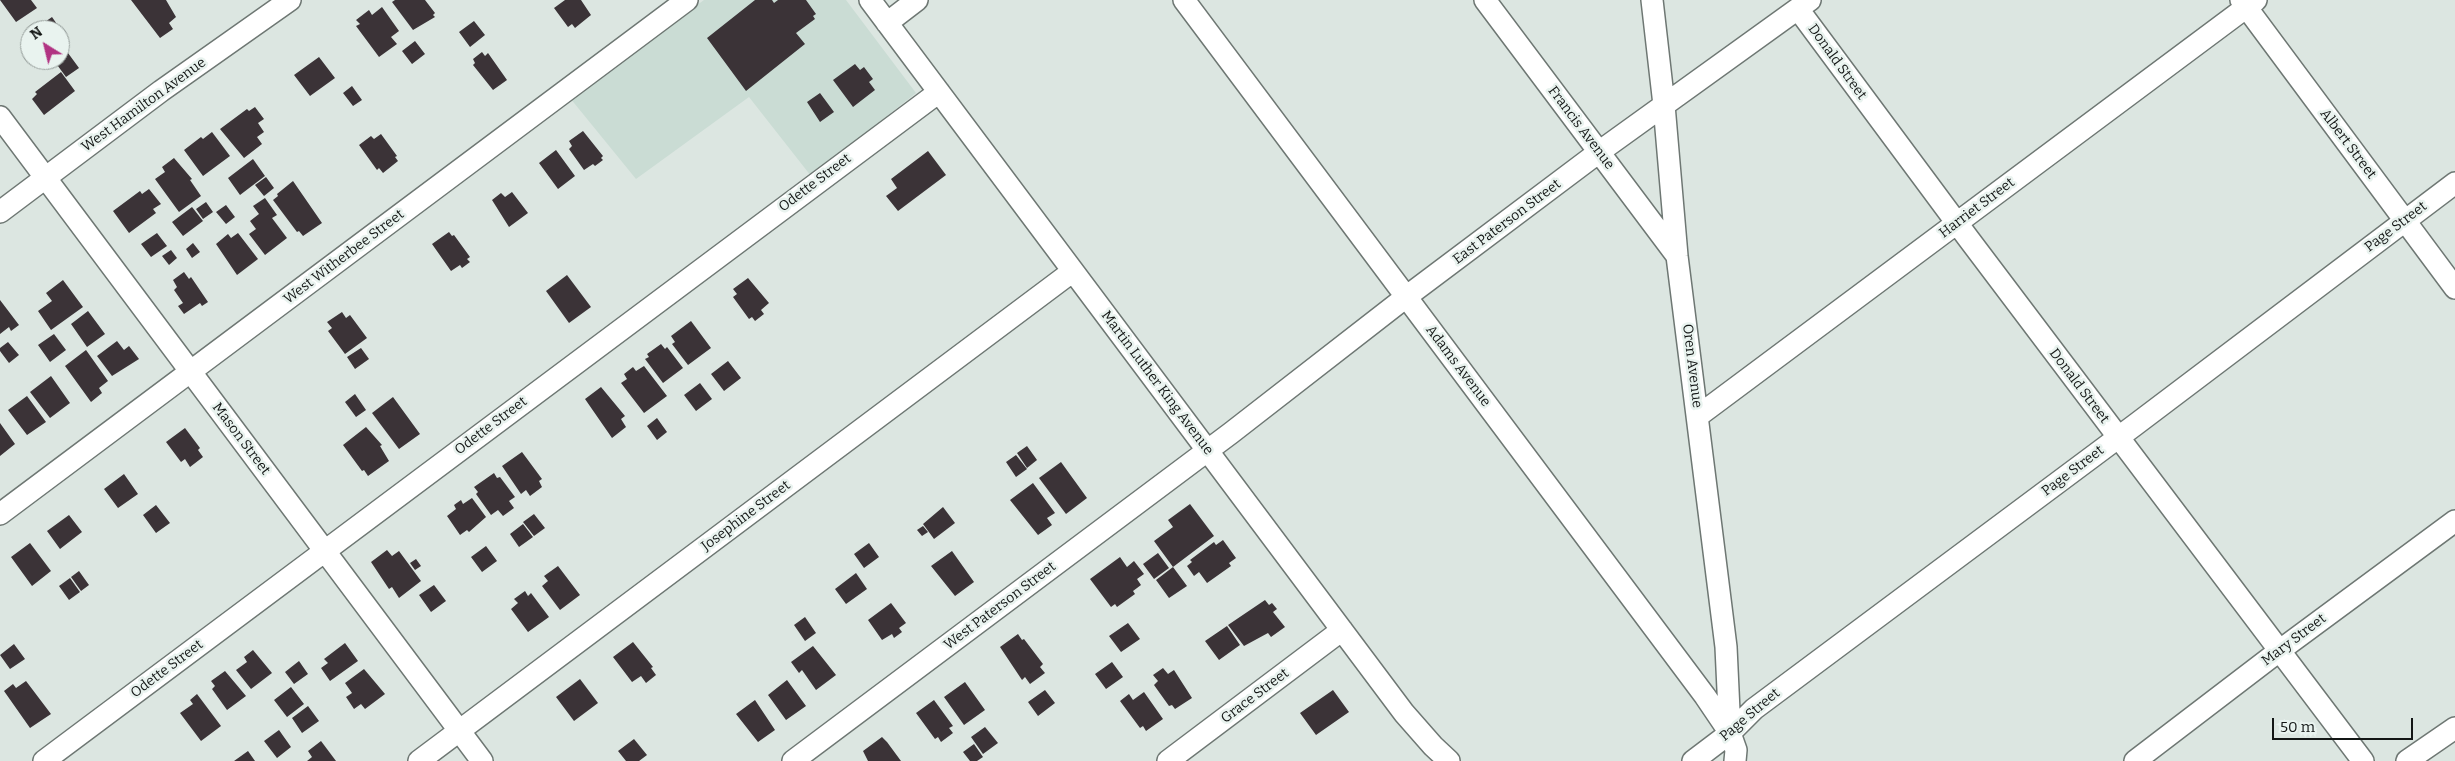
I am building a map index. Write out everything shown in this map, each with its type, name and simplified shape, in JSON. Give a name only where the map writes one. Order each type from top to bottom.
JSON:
[{"type":"street","name":"West Hamilton Avenue","points":[[0,212],[290,0]]},
{"type":"street","name":"West Witherbee Street","points":[[0,514],[687,0]]},
{"type":"street","name":"Martin Luther King Avenue","points":[[870,0],[1414,725],[1449,761]]},
{"type":"street","points":[[887,23],[917,0]]},
{"type":"street","name":"Adams Avenue","points":[[1184,0],[1694,681],[1730,733]]},
{"type":"street","name":"Francis Avenue","points":[[1485,0],[1677,256]]},
{"type":"street","name":"Oren Avenue","points":[[1652,0],[1664,105],[1677,256],[1726,647],[1730,733],[1735,745],[1736,761]]},
{"type":"street","name":"Albert Street","points":[[2248,2],[2455,288]]},
{"type":"street","name":"Harriet Street","points":[[1698,416],[1956,224],[2248,2]]},
{"type":"street","name":"East Paterson Street","points":[[1208,450],[1406,297],[1599,152],[1804,4]]},
{"type":"street","name":"Donald Street","points":[[1804,4],[1956,224],[2364,761]]},
{"type":"street","name":"Odette Street","points":[[44,761],[939,92]]},
{"type":"street","name":"Mason Street","points":[[0,117],[482,761]]},
{"type":"street","name":"Page Street","points":[[1693,761],[1730,733],[1754,709],[2118,438],[2455,183]]},
{"type":"street","name":"Josephine Street","points":[[419,761],[1073,271]]},
{"type":"street","name":"West Paterson Street","points":[[793,761],[1208,450]]},
{"type":"street","name":"Mary Street","points":[[2135,761],[2279,651],[2455,521]]},
{"type":"street","name":"Grace Street","points":[[1168,761],[1342,630]]},
{"type":"street","points":[[2407,761],[2455,728]]},
{"type":"street","points":[[1714,761],[1730,733]]},
{"type":"shaded area","points":[[704,0],[846,0],[916,93],[811,176],[749,97],[636,179],[570,98]]},
{"type":"building","points":[[0,0],[31,0],[37,8],[16,22]]},
{"type":"building","points":[[131,0],[166,0],[176,17],[169,23],[173,29],[160,38]]},
{"type":"building","points":[[395,0],[425,0],[435,13],[433,15],[435,17],[413,30],[392,2]]},
{"type":"building","points":[[565,0],[581,0],[591,15],[575,28],[572,24],[568,27],[554,8]]},
{"type":"building","points":[[755,0],[772,0],[774,3],[778,0],[806,0],[816,14],[813,16],[815,19],[796,33],[805,44],[746,91],[707,38]]},
{"type":"building","points":[[382,7],[399,31],[391,37],[397,44],[379,57],[356,26],[360,24],[356,20],[369,10],[372,15]]},
{"type":"building","points":[[474,21],[485,35],[470,47],[459,32]]},
{"type":"building","points":[[415,41],[425,54],[412,64],[402,51]]},
{"type":"building","points":[[482,52],[485,56],[488,53],[507,80],[493,90],[473,65],[475,63],[473,59]]},
{"type":"building","points":[[70,56],[79,68],[66,77],[61,70],[70,70]]},
{"type":"building","points":[[319,57],[335,78],[310,96],[294,75]]},
{"type":"building","points":[[855,64],[860,70],[864,67],[873,79],[869,82],[875,90],[853,107],[833,80]]},
{"type":"building","points":[[61,72],[75,91],[44,115],[32,99],[37,94],[35,92]]},
{"type":"building","points":[[352,86],[362,100],[353,106],[343,93]]},
{"type":"building","points":[[820,93],[834,112],[820,122],[807,102]]},
{"type":"building","points":[[255,107],[264,119],[258,123],[264,132],[257,137],[262,144],[244,158],[220,129],[247,109],[249,111]]},
{"type":"building","points":[[583,131],[603,156],[601,158],[603,160],[595,166],[593,164],[584,170],[569,149],[572,146],[569,141]]},
{"type":"building","points":[[212,132],[230,156],[203,176],[184,150],[201,137],[203,139]]},
{"type":"building","points":[[381,134],[397,156],[395,157],[398,161],[383,173],[379,168],[377,170],[359,145],[371,136],[374,139]]},
{"type":"building","points":[[556,150],[575,176],[558,189],[539,163]]},
{"type":"building","points":[[928,151],[946,175],[898,211],[886,196],[897,188],[891,179]]},
{"type":"building","points":[[174,158],[192,179],[190,180],[201,196],[179,212],[155,179],[165,172],[162,167]]},
{"type":"building","points":[[253,159],[265,176],[240,195],[228,178]]},
{"type":"building","points":[[266,177],[274,188],[264,196],[255,185]]},
{"type":"building","points":[[293,181],[322,223],[303,236],[299,231],[297,232],[273,200],[278,196],[277,194]]},
{"type":"building","points":[[149,189],[161,204],[153,209],[156,213],[129,233],[113,211],[140,191],[142,194]]},
{"type":"building","points":[[512,192],[528,213],[509,227],[492,200],[501,193],[505,197]]},
{"type":"building","points":[[265,198],[277,215],[272,218],[287,238],[265,255],[249,234],[256,229],[250,221],[259,214],[253,206]]},
{"type":"building","points":[[206,202],[213,212],[203,219],[196,209]]},
{"type":"building","points":[[226,205],[235,217],[226,224],[216,212]]},
{"type":"building","points":[[192,207],[203,221],[183,236],[172,222]]},
{"type":"building","points":[[449,232],[452,236],[454,235],[470,257],[467,259],[470,262],[462,268],[460,265],[451,271],[432,244]]},
{"type":"building","points":[[157,233],[167,246],[151,257],[141,244]]},
{"type":"building","points":[[238,233],[258,259],[237,275],[216,244],[228,234],[231,238]]},
{"type":"building","points":[[193,243],[200,252],[192,258],[186,249]]},
{"type":"building","points":[[171,250],[177,258],[169,265],[162,256]]},
{"type":"building","points":[[184,272],[189,279],[191,277],[208,302],[202,306],[200,303],[184,314],[178,306],[183,303],[174,290],[177,287],[173,280]]},
{"type":"building","points":[[567,275],[591,307],[569,323],[546,291]]},
{"type":"building","points":[[748,278],[769,303],[761,310],[764,314],[755,321],[752,317],[749,319],[733,297],[737,294],[733,289]]},
{"type":"building","points":[[63,280],[83,307],[51,330],[38,311],[52,301],[46,293]]},
{"type":"building","points":[[0,300],[19,325],[11,331],[9,327],[0,334]]},
{"type":"building","points":[[88,311],[105,334],[87,347],[71,324]]},
{"type":"building","points":[[342,312],[346,318],[350,315],[367,338],[345,354],[328,331],[332,328],[327,322]]},
{"type":"building","points":[[691,321],[711,348],[688,365],[672,344],[675,342],[671,336]]},
{"type":"building","points":[[54,334],[66,350],[50,362],[38,345]]},
{"type":"building","points":[[117,341],[124,350],[129,346],[139,359],[112,376],[97,356]]},
{"type":"building","points":[[8,342],[19,355],[9,363],[0,351],[0,348]]},
{"type":"building","points":[[661,344],[665,349],[667,347],[683,368],[663,383],[645,359],[649,357],[647,354]]},
{"type":"building","points":[[361,348],[369,359],[355,369],[347,357]]},
{"type":"building","points":[[86,350],[108,381],[99,388],[102,393],[91,402],[65,366]]},
{"type":"building","points":[[728,361],[741,378],[724,391],[711,374]]},
{"type":"building","points":[[644,366],[667,396],[644,413],[621,383],[627,379],[624,374],[633,367],[636,371]]},
{"type":"building","points":[[51,376],[70,403],[50,418],[30,392]]},
{"type":"building","points":[[700,383],[712,399],[696,411],[684,395]]},
{"type":"building","points":[[601,387],[625,416],[621,419],[626,427],[612,438],[585,399]]},
{"type":"building","points":[[355,394],[366,410],[356,417],[345,402]]},
{"type":"building","points":[[27,396],[46,422],[27,435],[8,410]]},
{"type":"building","points":[[393,397],[420,434],[399,449],[372,413]]},
{"type":"building","points":[[657,418],[667,432],[657,440],[647,426]]},
{"type":"building","points":[[0,423],[15,444],[0,456]]},
{"type":"building","points":[[366,427],[382,445],[380,446],[389,461],[368,476],[364,470],[362,471],[343,445]]},
{"type":"building","points":[[185,428],[200,448],[198,450],[203,457],[190,467],[185,459],[181,462],[166,442]]},
{"type":"building","points":[[1027,446],[1037,460],[1027,468],[1017,453]]},
{"type":"building","points":[[522,452],[542,479],[539,481],[542,487],[530,496],[526,490],[521,494],[502,466]]},
{"type":"building","points":[[1016,455],[1027,469],[1016,477],[1006,462]]},
{"type":"building","points":[[1061,462],[1087,498],[1066,514],[1039,478]]},
{"type":"building","points":[[494,473],[497,478],[500,477],[515,497],[509,501],[514,508],[503,516],[498,510],[491,515],[476,494],[478,492],[474,487]]},
{"type":"building","points":[[124,474],[138,494],[118,508],[104,489]]},
{"type":"building","points":[[1033,483],[1055,513],[1047,518],[1052,525],[1038,535],[1010,500]]},
{"type":"building","points":[[472,498],[486,517],[469,532],[467,530],[460,535],[447,516],[456,509],[454,505],[461,500],[463,504]]},
{"type":"building","points":[[1190,504],[1214,536],[1173,567],[1154,541],[1173,527],[1168,520]]},
{"type":"building","points":[[156,505],[170,523],[156,533],[143,515]]},
{"type":"building","points":[[943,507],[955,523],[934,539],[923,524]]},
{"type":"building","points":[[534,514],[545,528],[534,536],[523,522]]},
{"type":"building","points":[[69,515],[82,532],[60,549],[47,531]]},
{"type":"building","points":[[523,524],[533,537],[519,547],[510,534]]},
{"type":"building","points":[[923,526],[928,532],[922,536],[917,530]]},
{"type":"building","points":[[1223,540],[1236,558],[1229,563],[1231,566],[1207,583],[1199,572],[1194,576],[1187,566],[1192,562],[1190,560],[1214,542],[1216,545]]},
{"type":"building","points":[[30,543],[51,571],[32,586],[11,557]]},
{"type":"building","points":[[869,543],[879,557],[864,568],[854,554]]},
{"type":"building","points":[[486,546],[497,561],[482,572],[471,557]]},
{"type":"building","points":[[387,550],[392,556],[399,551],[421,581],[399,598],[392,587],[389,589],[371,562]]},
{"type":"building","points":[[952,551],[974,582],[955,596],[931,566]]},
{"type":"building","points":[[1158,553],[1169,568],[1154,579],[1143,564]]},
{"type":"building","points":[[1120,557],[1127,567],[1134,561],[1144,574],[1137,579],[1141,585],[1133,591],[1135,594],[1117,607],[1115,604],[1111,607],[1090,579]]},
{"type":"building","points":[[416,559],[421,566],[415,570],[410,563]]},
{"type":"building","points":[[558,566],[580,595],[560,610],[542,586],[548,581],[544,576]]},
{"type":"building","points":[[1173,567],[1187,586],[1169,598],[1156,580]]},
{"type":"building","points":[[79,571],[89,585],[81,591],[71,577]]},
{"type":"building","points":[[856,573],[867,589],[846,604],[835,589]]},
{"type":"building","points":[[70,578],[80,592],[69,600],[59,586]]},
{"type":"building","points":[[434,585],[446,601],[431,612],[419,595]]},
{"type":"building","points":[[525,591],[528,596],[531,593],[549,617],[528,632],[511,609],[518,603],[514,599]]},
{"type":"building","points":[[1265,600],[1269,605],[1272,603],[1277,609],[1273,612],[1285,627],[1271,637],[1268,633],[1244,646],[1228,625]]},
{"type":"building","points":[[891,603],[906,623],[899,628],[902,632],[894,638],[892,634],[882,640],[868,620]]},
{"type":"building","points":[[805,617],[816,633],[805,641],[794,625]]},
{"type":"building","points":[[1128,623],[1140,639],[1121,652],[1109,636]]},
{"type":"building","points":[[1227,626],[1240,645],[1219,660],[1205,641]]},
{"type":"building","points":[[1018,634],[1043,664],[1040,667],[1045,673],[1030,684],[1025,677],[1022,680],[1000,647]]},
{"type":"building","points":[[633,642],[653,667],[651,668],[656,675],[646,683],[641,676],[632,682],[613,657]]},
{"type":"building","points":[[345,643],[358,661],[330,681],[321,668],[328,663],[324,659]]},
{"type":"building","points":[[14,644],[25,659],[10,669],[0,655]]},
{"type":"building","points":[[813,646],[836,675],[816,690],[802,670],[799,673],[791,662]]},
{"type":"building","points":[[253,650],[272,673],[251,689],[236,670],[247,662],[244,657]]},
{"type":"building","points":[[299,661],[308,674],[294,684],[285,672]]},
{"type":"building","points":[[1112,662],[1123,677],[1106,689],[1095,674]]},
{"type":"building","points":[[1163,668],[1168,674],[1174,670],[1192,698],[1175,709],[1172,705],[1169,706],[1154,685],[1158,681],[1153,675]]},
{"type":"building","points":[[364,669],[385,694],[365,709],[361,704],[354,709],[346,697],[352,693],[345,683]]},
{"type":"building","points":[[225,671],[246,696],[227,710],[212,689],[215,686],[211,681]]},
{"type":"building","points":[[580,679],[598,703],[574,721],[556,697]]},
{"type":"building","points":[[787,680],[806,706],[786,720],[768,695]]},
{"type":"building","points":[[26,681],[51,714],[30,728],[4,691],[13,684],[16,688]]},
{"type":"building","points":[[965,682],[985,710],[964,725],[944,697]]},
{"type":"building","points":[[291,687],[304,704],[287,717],[274,700]]},
{"type":"building","points":[[1045,690],[1055,703],[1038,716],[1028,702]]},
{"type":"building","points":[[1333,690],[1349,712],[1316,735],[1300,713]]},
{"type":"building","points":[[1144,692],[1163,719],[1146,731],[1143,726],[1140,728],[1120,701],[1129,694],[1133,700]]},
{"type":"building","points":[[197,694],[221,726],[201,741],[180,713],[193,704],[190,700]]},
{"type":"building","points":[[755,700],[775,730],[758,742],[736,714]]},
{"type":"building","points":[[934,700],[953,726],[949,728],[953,733],[941,742],[938,737],[935,739],[916,713]]},
{"type":"building","points":[[308,706],[319,721],[302,733],[292,718]]},
{"type":"building","points":[[985,727],[998,743],[983,754],[971,737]]},
{"type":"building","points":[[279,730],[291,747],[277,758],[264,741]]},
{"type":"building","points":[[882,737],[901,761],[868,761],[863,751]]},
{"type":"building","points":[[634,739],[647,755],[639,761],[626,761],[618,751]]},
{"type":"building","points":[[321,741],[336,761],[307,761],[312,757],[308,751]]},
{"type":"building","points":[[974,744],[983,757],[977,761],[970,761],[963,752]]},
{"type":"building","points":[[248,751],[255,761],[234,761]]}]
